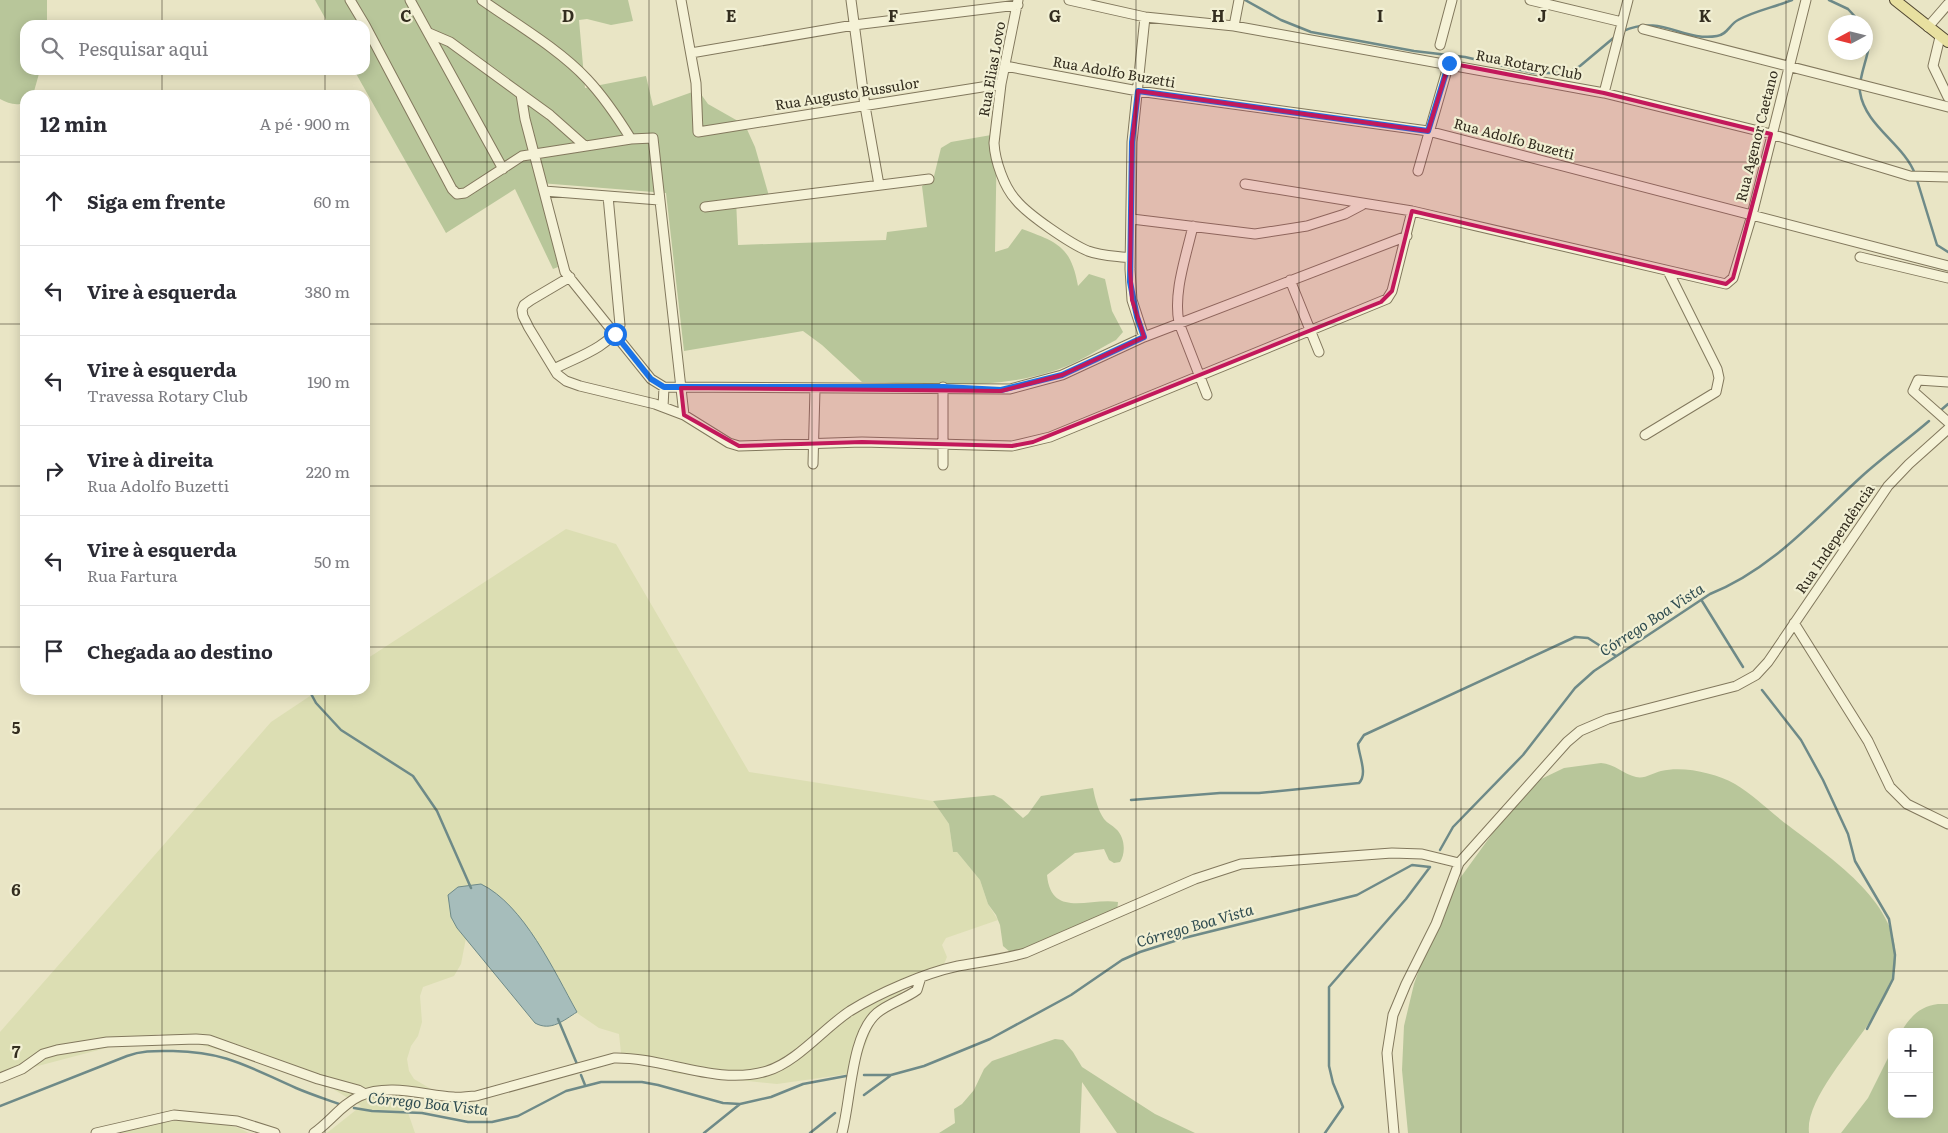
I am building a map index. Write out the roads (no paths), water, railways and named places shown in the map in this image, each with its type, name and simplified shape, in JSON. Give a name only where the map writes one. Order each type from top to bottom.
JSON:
[{"type":"main road","points":[[1895,0],[1944,39]]},
{"type":"street","points":[[350,0],[362,20]]},
{"type":"street","points":[[410,0],[503,169]]},
{"type":"street","points":[[482,0],[587,78],[612,110],[630,139]]},
{"type":"street","points":[[681,0],[691,53],[854,25],[1018,2]]},
{"type":"street","points":[[851,0],[865,106],[879,185]]},
{"type":"street","name":"Rua Rotary Club","points":[[1069,0],[1145,17],[1234,26],[1449,63],[1604,93],[1771,134],[1910,176],[1921,178],[1948,177]]},
{"type":"street","points":[[1234,26],[1239,0]]},
{"type":"street","points":[[1440,45],[1452,0]]},
{"type":"street","points":[[1530,0],[1620,28]]},
{"type":"street","points":[[1604,93],[1628,0]]},
{"type":"street","name":"Rua Agenor Caetano","points":[[1668,271],[1720,284],[1726,284],[1733,278],[1752,215],[1806,0]]},
{"type":"street","name":"Rua Elias Lovo","points":[[1018,2],[1001,84],[994,143],[994,152],[1010,191],[1016,201],[1026,209],[1088,251],[1130,258]]},
{"type":"street","points":[[1928,27],[1948,4]]},
{"type":"street","points":[[1144,337],[1132,300],[1130,258],[1132,142],[1145,17]]},
{"type":"street","points":[[1643,29],[1948,107]]},
{"type":"street","points":[[429,33],[450,42],[550,115],[585,146]]},
{"type":"street","points":[[370,34],[452,189],[457,194],[464,193],[522,156],[630,139],[653,138],[658,200],[684,415]]},
{"type":"street","points":[[1944,39],[1933,66],[1948,97]]},
{"type":"street","name":"Rua Augusto Bussulor","points":[[691,53],[696,83],[698,132],[1001,84]]},
{"type":"street","points":[[1418,171],[1449,63]]},
{"type":"street","name":"Rua Adolfo Buzetti","points":[[1006,66],[1138,91],[1428,131],[1948,266]]},
{"type":"street","points":[[521,94],[562,263],[570,277],[651,379],[664,387],[815,389],[944,387],[1001,390],[1062,375],[1144,337],[1407,236]]},
{"type":"street","points":[[704,207],[929,179]]},
{"type":"street","points":[[1245,184],[1362,205],[1412,211],[1668,271],[1717,369],[1718,387],[1716,392],[1645,434]]},
{"type":"street","points":[[544,191],[658,200]]},
{"type":"street","points":[[554,369],[607,341],[615,334],[621,318],[608,196]]},
{"type":"street","points":[[1132,219],[1233,233],[1270,232],[1307,226],[1345,214],[1362,205]]},
{"type":"street","points":[[570,277],[531,300],[522,310],[528,328],[554,369],[566,381],[663,407],[684,415],[729,443],[739,446],[812,443],[943,443],[1012,446],[1033,442],[1387,298],[1392,291],[1412,211]]},
{"type":"street","points":[[1193,226],[1177,299],[1179,323],[1207,395]]},
{"type":"street","points":[[1860,257],[1948,278]]},
{"type":"street","points":[[1290,280],[1319,352]]},
{"type":"street","points":[[1948,382],[1918,380],[1913,390],[1948,422]]},
{"type":"street","points":[[663,407],[664,387]]},
{"type":"street","points":[[943,466],[944,387]]},
{"type":"street","points":[[813,464],[812,443],[815,389]]},
{"type":"street","name":"Rua Independência","points":[[1459,864],[1562,748],[1580,731],[1618,716],[1736,686],[1756,675],[1768,662],[1888,486],[1948,429]]},
{"type":"street","points":[[1794,623],[1868,741],[1890,787],[1907,804],[1948,824]]},
{"type":"street","points":[[314,1133],[345,1107],[365,1094],[389,1091],[455,1098],[476,1096],[614,1058],[635,1058],[712,1075],[748,1075],[768,1071],[786,1062],[850,1011],[921,977],[958,966],[996,961],[1025,953],[1195,878],[1241,864],[1392,853],[1422,854],[1459,864],[1436,924],[1393,1015],[1387,1053],[1394,1133]]},
{"type":"street","points":[[842,1133],[857,1051],[863,1032],[878,1012],[917,990],[921,977]]},
{"type":"street","points":[[0,1078],[22,1069],[43,1054],[57,1050],[107,1042],[196,1039],[217,1043],[318,1079],[358,1090],[365,1094]]},
{"type":"street","points":[[96,1133],[174,1115],[237,1121],[274,1133]]},
{"type":"water","points":[[481,884],[497,894],[524,923],[548,959],[577,1012],[552,1026],[535,1023],[457,928],[451,917],[448,895],[458,887]]},
{"type":"waterway","points":[[1245,0],[1281,20],[1311,32],[1414,51],[1465,57],[1534,73],[1567,73],[1580,66],[1617,35]]},
{"type":"waterway","points":[[1623,31],[1649,25],[1705,37],[1717,36],[1723,34],[1735,22],[1744,17],[1792,0]]},
{"type":"waterway","points":[[1829,0],[1848,9],[1854,15]]},
{"type":"waterway","points":[[1865,60],[1860,85],[1863,104],[1869,115],[1910,163],[1915,174]]},
{"type":"waterway","points":[[1917,180],[1937,245],[1948,252]]},
{"type":"waterway","name":"Córrego Boa Vista","points":[[1941,410],[1948,404]]},
{"type":"waterway","name":"Córrego Boa Vista","points":[[1440,850],[1453,827],[1523,755],[1575,688],[1594,671],[1710,594],[1753,572],[1772,558],[1809,527],[1869,470],[1929,421]]},
{"type":"waterway","points":[[1702,601],[1743,667]]},
{"type":"waterway","points":[[1131,800],[1220,793],[1259,793],[1359,783],[1362,779],[1363,770],[1358,744],[1364,735],[1575,637],[1588,638],[1616,656]]},
{"type":"waterway","points":[[1762,690],[1801,740],[1823,780],[1848,834],[1855,861],[1889,919],[1895,955],[1893,979],[1867,1029]]},
{"type":"waterway","points":[[312,695],[316,703],[341,730],[413,776],[437,811],[471,888]]},
{"type":"waterway","name":"Córrego Boa Vista","points":[[864,1075],[891,1075],[924,1066],[990,1039],[1071,995],[1122,960],[1140,952],[1184,938],[1357,895],[1412,865],[1430,867],[1406,899],[1329,987],[1329,1066],[1333,1083],[1343,1107],[1325,1133]]},
{"type":"waterway","points":[[558,1019],[577,1064]]},
{"type":"waterway","name":"Córrego Boa Vista","points":[[0,1106],[127,1056],[161,1051],[208,1054],[237,1062],[301,1090],[339,1104]]},
{"type":"waterway","points":[[581,1075],[585,1085]]},
{"type":"waterway","name":"Córrego Boa Vista","points":[[354,1108],[372,1111],[422,1113],[468,1122],[492,1122],[518,1116],[566,1091],[601,1082],[642,1082],[723,1103],[740,1104],[771,1097],[803,1084],[846,1076]]},
{"type":"waterway","points":[[864,1095],[890,1076]]},
{"type":"waterway","points":[[704,1133],[740,1104]]},
{"type":"waterway","points":[[810,1133],[835,1113]]}]
